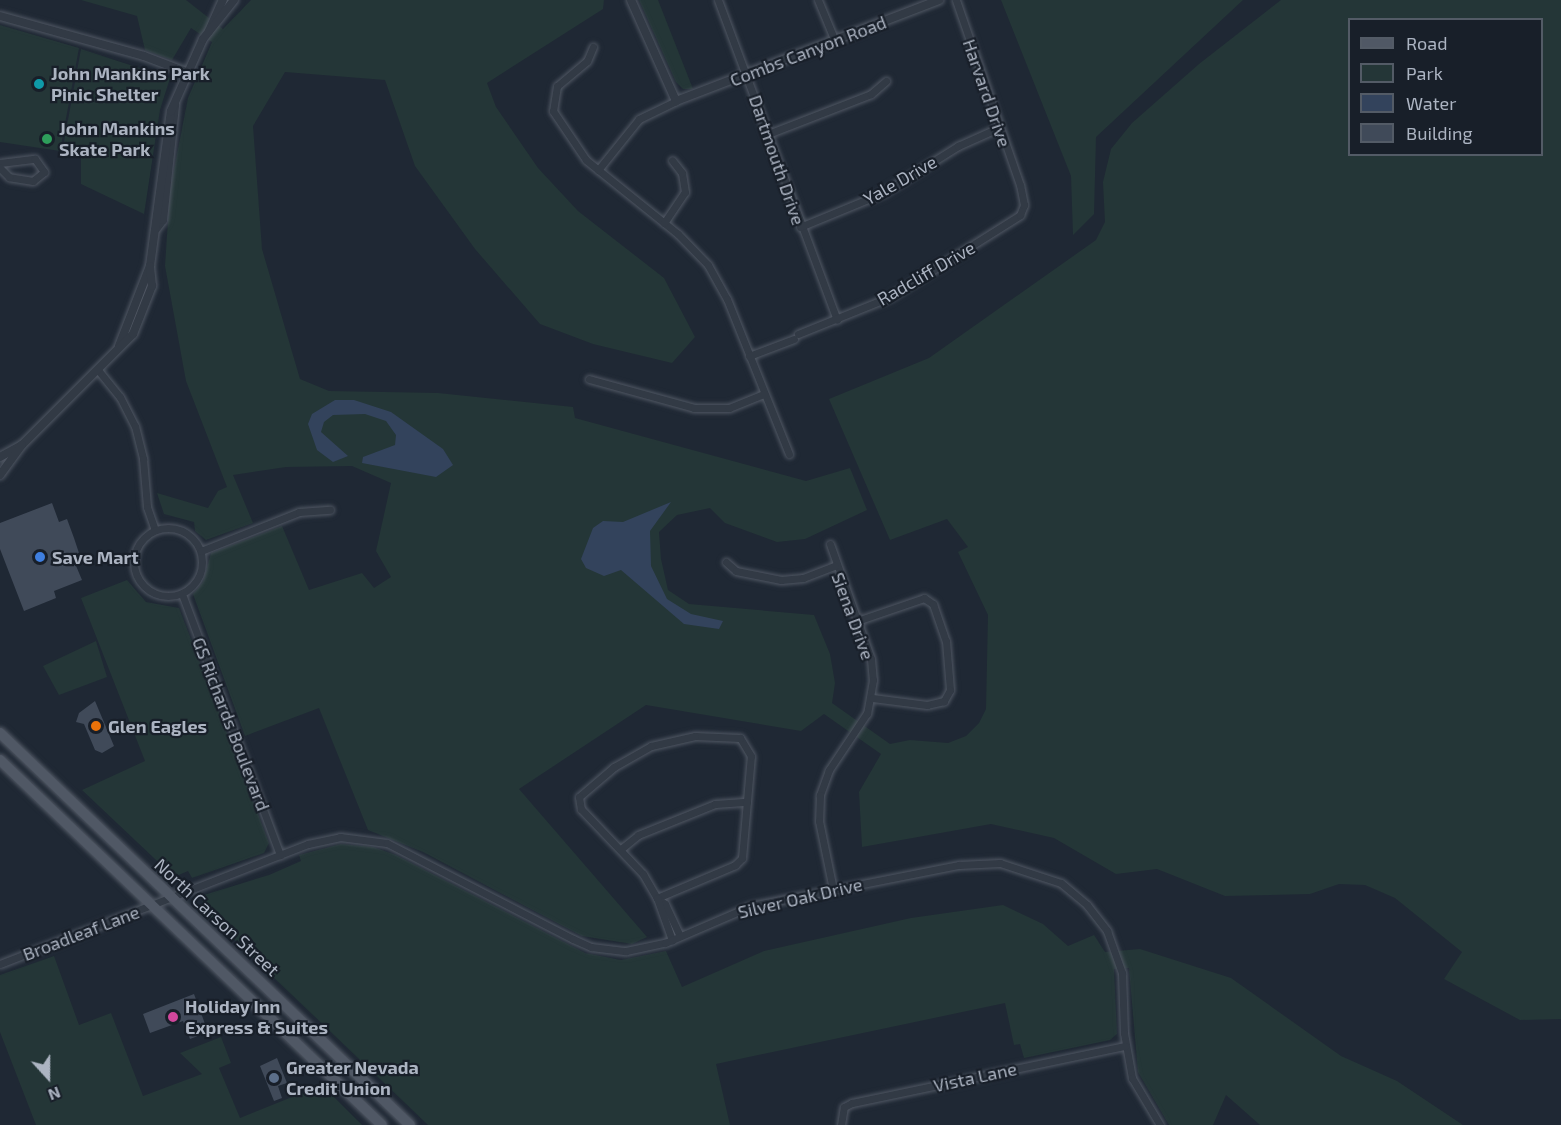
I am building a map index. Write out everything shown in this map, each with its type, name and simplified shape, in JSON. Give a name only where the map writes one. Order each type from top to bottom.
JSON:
[{"type":"main road","name":"North Carson Street","points":[[0,733],[32,763],[162,901],[382,1125]]},
{"type":"main road","name":"North Carson Street","points":[[0,760],[162,901],[410,1125]]},
{"type":"main road","points":[[16,776],[32,763]]},
{"type":"street","points":[[0,476],[22,445],[119,346],[150,266],[164,145],[175,105],[186,72],[223,0]]},
{"type":"street","points":[[208,31],[234,0]]},
{"type":"street","points":[[598,170],[639,119],[676,101],[632,0]]},
{"type":"street","name":"Dartmouth Drive","points":[[718,0],[800,227],[837,320]]},
{"type":"street","points":[[818,0],[835,41]]},
{"type":"street","name":"Combs Canyon Road","points":[[676,101],[939,0]]},
{"type":"street","name":"Harvard Drive","points":[[956,0],[998,128],[1020,185]]},
{"type":"street","points":[[0,16],[186,72]]},
{"type":"street","points":[[593,47],[587,61],[557,86],[550,103],[575,144],[598,170],[664,223],[708,265],[749,356],[789,454]]},
{"type":"street","points":[[768,134],[871,94],[886,81]]},
{"type":"street","name":"Yale Drive","points":[[800,227],[883,193],[958,146],[998,128]]},
{"type":"street","points":[[0,163],[34,159],[44,172],[33,181],[9,177],[0,168]]},
{"type":"street","points":[[664,223],[685,192],[682,173],[672,160]]},
{"type":"street","name":"Radcliff Drive","points":[[749,356],[891,297],[1016,219],[1024,205],[1020,185]]},
{"type":"street","points":[[98,370],[120,397],[135,426],[144,459],[147,507],[155,530]]},
{"type":"street","points":[[589,379],[694,408],[729,408],[764,394]]},
{"type":"street","points":[[0,457],[22,445]]},
{"type":"street","points":[[201,551],[299,512],[330,510]]},
{"type":"street","points":[[155,530],[183,531],[201,551],[200,576],[182,594],[155,594],[136,575],[136,549],[155,530]]},
{"type":"street","name":"Siena Drive","points":[[830,544],[835,566],[871,659],[872,698],[858,730],[829,770],[820,795],[819,821],[833,889]]},
{"type":"street","points":[[726,562],[736,571],[781,580],[803,578],[835,566]]},
{"type":"street","name":"GS Richards Boulevard","points":[[182,594],[280,855]]},
{"type":"street","points":[[857,621],[924,598],[933,604],[947,647],[950,690],[944,701],[927,705],[872,698]]},
{"type":"street","points":[[657,898],[738,863],[743,854],[750,752],[743,740],[695,736],[651,746],[622,761],[579,797],[581,809],[621,849],[657,898],[680,936]]},
{"type":"street","points":[[621,849],[639,835],[715,804],[747,801]]},
{"type":"street","name":"Silver Oak Drive","points":[[162,901],[323,840],[373,839],[591,947],[634,951],[672,940],[751,906],[978,862],[1023,867],[1061,882],[1098,917],[1116,953],[1124,991],[1125,1046],[1137,1090],[1160,1125]]},
{"type":"street","points":[[657,898],[672,940]]},
{"type":"street","name":"Broadleaf Lane","points":[[0,964],[162,901]]},
{"type":"street","name":"Vista Lane","points":[[840,1125],[844,1107],[852,1103],[1125,1046]]},
{"type":"green space","points":[[81,0],[186,0],[223,29],[251,0],[604,0],[603,9],[487,83],[496,107],[538,168],[578,211],[664,278],[695,337],[672,363],[593,344],[540,324],[475,249],[415,166],[385,80],[285,72],[253,126],[262,249],[300,379],[329,391],[438,393],[573,407],[575,418],[806,481],[850,468],[867,510],[805,539],[777,542],[725,523],[710,508],[677,515],[659,532],[661,559],[668,590],[689,604],[814,615],[830,654],[835,683],[832,703],[890,744],[910,740],[948,743],[966,736],[979,723],[986,709],[988,615],[958,552],[968,547],[947,519],[890,540],[829,399],[929,358],[1096,240],[1105,222],[1103,182],[1111,149],[1132,123],[1199,64],[1281,0],[1561,0],[1561,1019],[1520,1020],[1444,979],[1462,952],[1395,898],[1365,885],[1339,884],[1310,894],[1225,896],[1157,869],[1116,874],[1054,838],[991,824],[862,847],[859,792],[881,754],[824,714],[801,731],[646,705],[519,789],[647,937],[632,944],[582,936],[423,852],[368,830],[319,708],[245,736],[193,594],[203,582],[211,553],[282,526],[309,590],[362,573],[374,588],[391,577],[376,551],[391,483],[352,466],[286,467],[233,475],[253,523],[206,540],[195,531],[194,522],[164,514],[157,493],[208,508],[218,491],[227,487],[186,381],[165,266],[170,190],[188,98],[212,42],[191,28],[172,60],[145,50],[137,16]]},
{"type":"green space","points":[[639,0],[658,0],[693,89],[683,89],[676,82]]},
{"type":"green space","points":[[1001,0],[1243,0],[1096,137],[1094,214],[1073,235],[1071,176]]},
{"type":"green space","points":[[0,25],[79,48],[60,151],[0,142]]},
{"type":"green space","points":[[81,49],[170,78],[160,110],[144,214],[81,184],[81,158],[61,158]]},
{"type":"green space","points":[[127,580],[146,602],[179,608],[269,843],[264,853],[192,878],[188,871],[174,877],[82,790],[145,761],[81,598]]},
{"type":"green space","points":[[96,641],[107,677],[59,695],[43,666]]},
{"type":"green space","points":[[341,844],[373,847],[396,855],[585,953],[621,960],[666,951],[682,987],[764,951],[911,918],[1003,905],[1043,924],[1068,946],[1094,935],[1105,952],[1140,949],[1231,978],[1341,1056],[1397,1081],[1463,1125],[1260,1125],[1226,1095],[1213,1125],[1169,1125],[1138,1072],[1129,968],[1114,969],[1117,1034],[1110,1040],[1024,1058],[1020,1044],[1014,1045],[1005,1003],[716,1064],[730,1125],[428,1125],[201,908],[204,895],[269,875],[301,861],[299,855]]},
{"type":"green space","points":[[54,956],[79,1025],[111,1013],[143,1096],[202,1074],[180,1053],[221,1037],[231,1063],[219,1068],[240,1118],[322,1085],[362,1125],[36,1125],[0,1032],[0,975]]},
{"type":"water","points":[[335,400],[354,400],[391,412],[443,449],[453,465],[436,477],[362,463],[363,457],[395,445],[396,435],[386,421],[365,414],[333,415],[324,422],[321,432],[348,456],[333,462],[317,450],[308,424],[312,414]]},
{"type":"water","points":[[671,502],[650,531],[651,566],[667,599],[691,614],[723,621],[719,629],[684,624],[621,570],[604,576],[586,568],[581,559],[593,528],[603,521],[623,522]]},
{"type":"building","name":"Save Mart","points":[[52,503],[59,522],[67,519],[79,553],[74,561],[82,580],[54,591],[56,598],[24,611],[0,549],[0,523]]},
{"type":"building","name":"Glen Eagles","points":[[95,701],[114,746],[102,753],[95,750],[84,724],[76,722],[79,713]]},
{"type":"building","name":"Holiday Inn Express & Suites","points":[[194,994],[208,1032],[190,1039],[183,1021],[150,1033],[143,1014]]},
{"type":"building","name":"Greater Nevada Credit Union","points":[[277,1058],[287,1083],[278,1086],[282,1098],[274,1101],[260,1066]]},
{"type":"place","name":"John Mankins Park Pinic Shelter","points":[[39,84]]},
{"type":"place","name":"John Mankins Skate Park","points":[[47,139]]},
{"type":"place","name":"Save Mart","points":[[40,557]]},
{"type":"place","name":"Glen Eagles","points":[[96,726]]},
{"type":"place","name":"Holiday Inn Express & Suites","points":[[173,1017]]},
{"type":"place","name":"Greater Nevada Credit Union","points":[[274,1078]]}]
